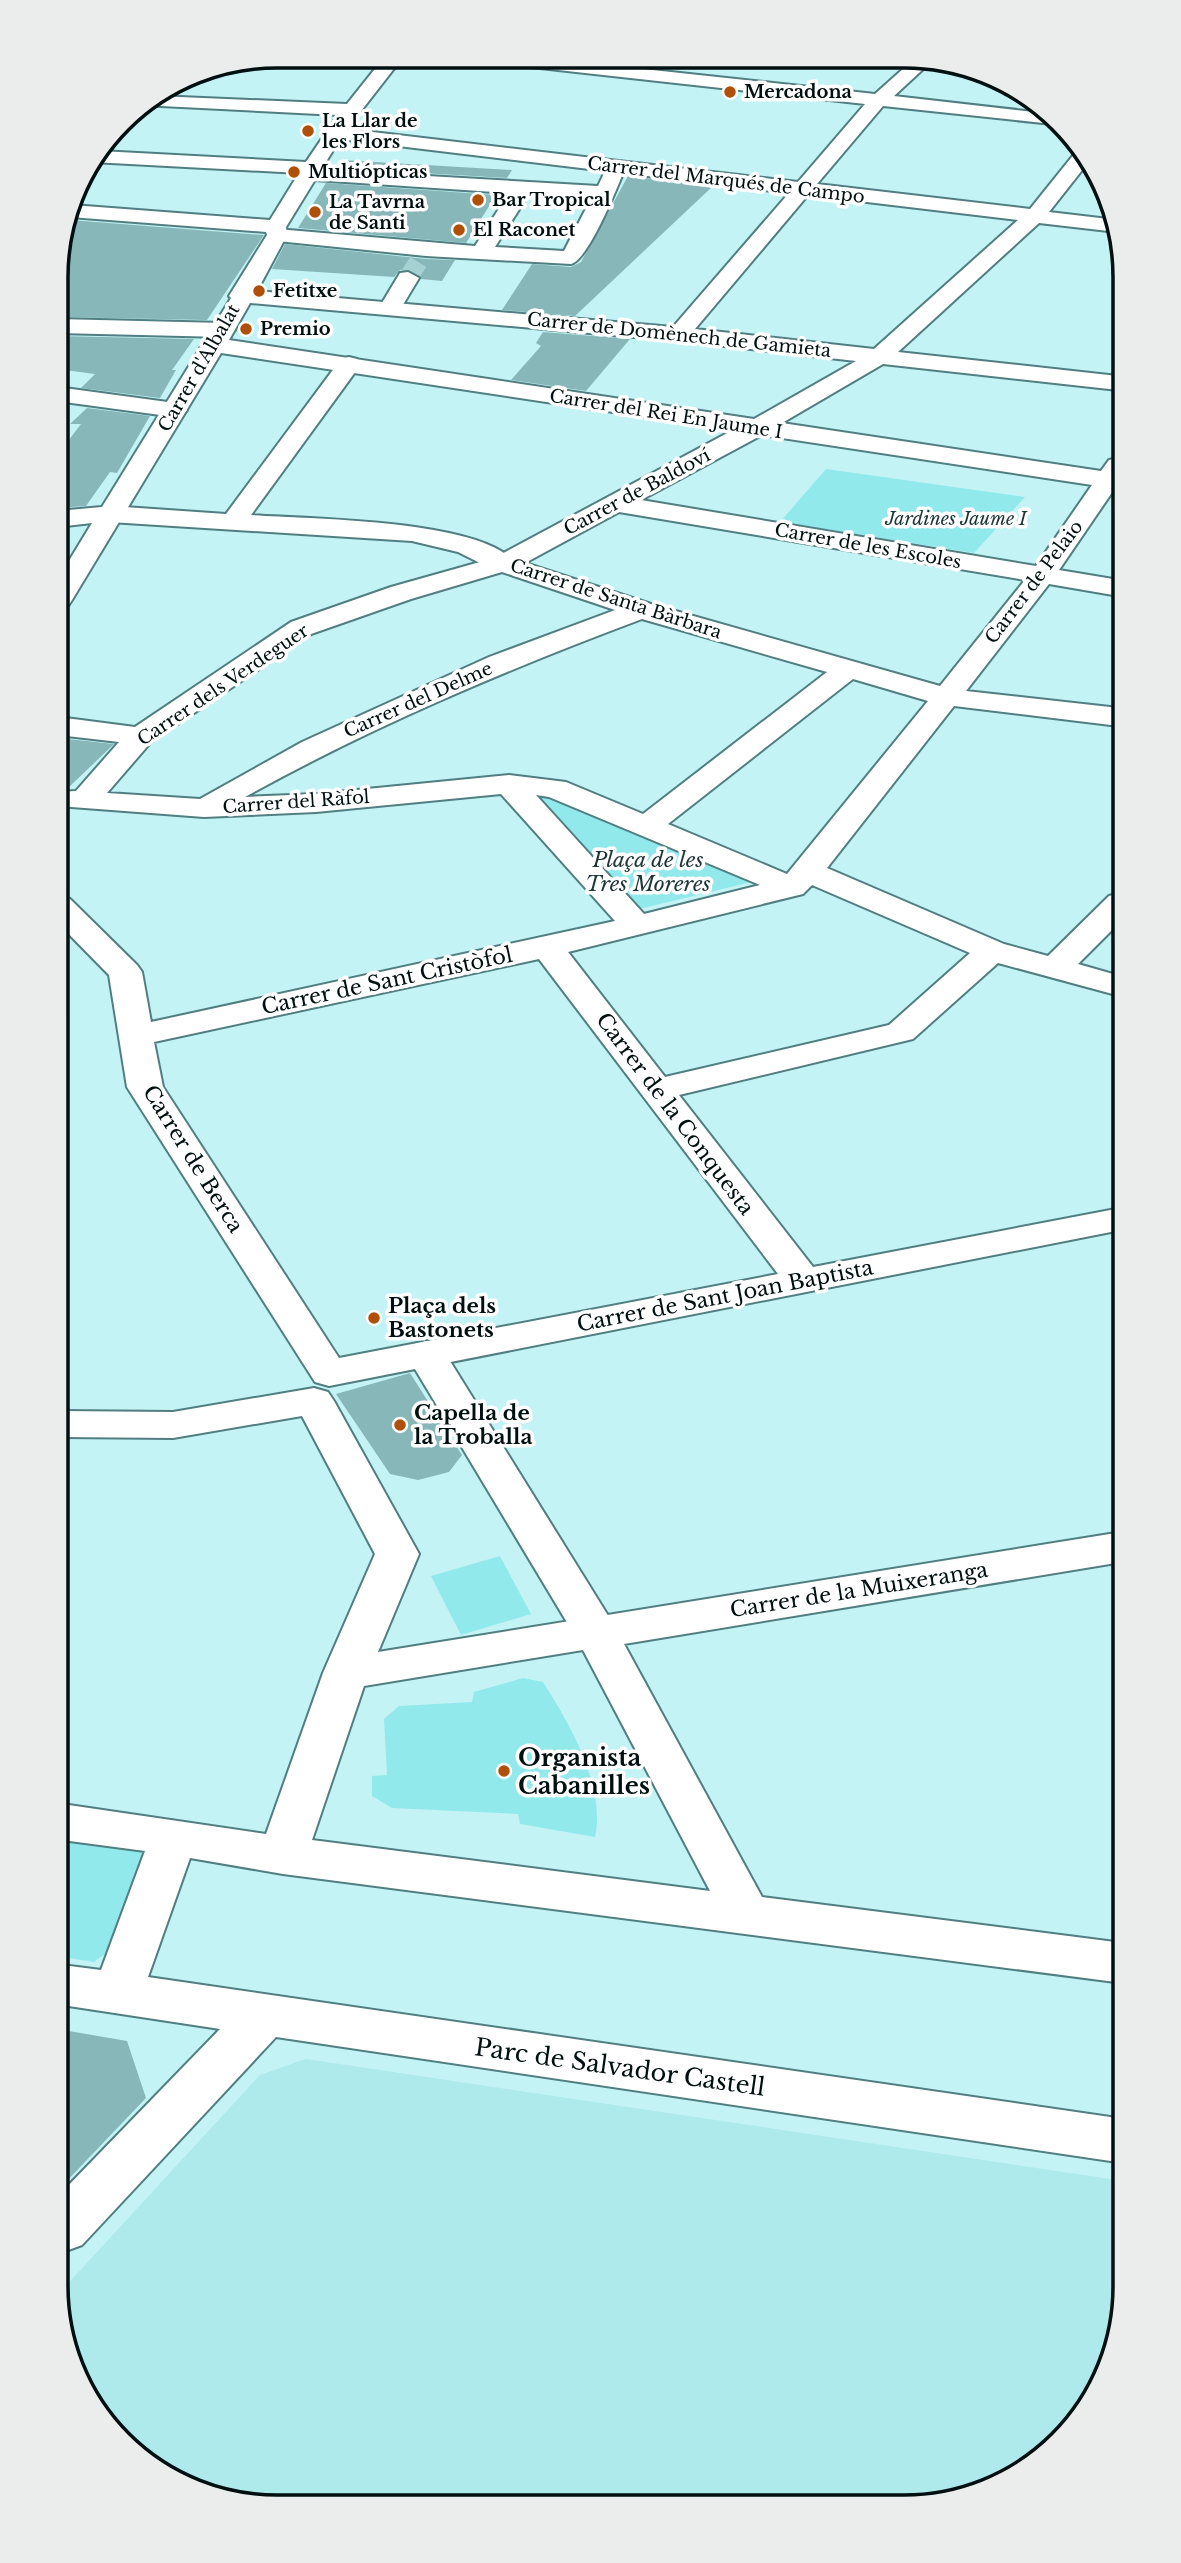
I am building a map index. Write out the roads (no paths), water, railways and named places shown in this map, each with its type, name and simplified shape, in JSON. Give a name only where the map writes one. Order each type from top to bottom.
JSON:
[{"type":"street","name":"Carrer d'Albalat","points":[[69,583],[219,337],[309,171],[351,110],[386,68]]},
{"type":"street","points":[[584,68],[1039,118]]},
{"type":"street","points":[[679,334],[878,101],[914,69]]},
{"type":"street","points":[[164,102],[351,110]]},
{"type":"street","name":"Carrer del Marqués de Campo","points":[[334,133],[1106,225]]},
{"type":"street","points":[[106,158],[605,192]]},
{"type":"street","name":"Carrer de Baldoví","points":[[503,564],[756,428],[880,356],[1035,216],[1078,162]]},
{"type":"street","points":[[79,212],[276,231],[425,251],[571,258],[616,166]]},
{"type":"street","points":[[481,253],[523,187]]},
{"type":"street","points":[[234,520],[390,308],[408,278]]},
{"type":"street","name":"Carrer de Domènech de Gamieta","points":[[240,296],[679,334],[1113,382]]},
{"type":"street","name":"Carrer del Rei En Jaume I","points":[[69,327],[219,337],[349,364],[756,428],[1113,475]]},
{"type":"street","points":[[69,396],[175,410]]},
{"type":"street","name":"Carrer de Pelaio","points":[[800,879],[1042,576],[1113,478]]},
{"type":"street","name":"Carrer de les Escoles","points":[[618,504],[1113,587]]},
{"type":"street","name":"Carrer de Santa Bàrbara","points":[[69,517],[114,510],[412,533],[467,547],[503,564],[641,610],[947,697],[1113,716]]},
{"type":"street","name":"Carrer dels Verdeguer","points":[[71,800],[141,736],[300,628],[401,593],[503,564]]},
{"type":"street","name":"Carrer del Delme","points":[[204,808],[312,748],[499,663],[641,610]]},
{"type":"street","points":[[645,827],[848,669]]},
{"type":"street","points":[[69,727],[141,736]]},
{"type":"street","points":[[509,784],[555,788],[645,827],[800,879],[992,951],[1113,984]]},
{"type":"street","points":[[509,784],[637,926],[800,879]]},
{"type":"street","name":"Carrer del Ràfol","points":[[71,800],[204,808],[316,803],[509,784]]},
{"type":"street","points":[[1055,968],[1113,910]]},
{"type":"street","name":"Carrer de Berca","points":[[69,916],[125,972],[145,1087],[322,1387],[397,1554],[346,1673]]},
{"type":"street","name":"Carrer de Sant Cristòfol","points":[[137,1035],[637,926]]},
{"type":"street","name":"Carrer de la Conquesta","points":[[548,947],[803,1280]]},
{"type":"street","points":[[656,1090],[901,1032],[992,951]]},
{"type":"street","name":"Carrer de Sant Joan Baptista","points":[[68,1424],[173,1425],[322,1387],[426,1354],[1113,1221]]},
{"type":"street","points":[[426,1354],[596,1633],[747,1915]]},
{"type":"street","name":"Carrer de la Muixeranga","points":[[346,1673],[1112,1549]]},
{"type":"street","points":[[283,1854],[346,1673]]},
{"type":"street","points":[[68,1823],[283,1854],[1112,1962]]},
{"type":"street","points":[[117,1994],[174,1837]]},
{"type":"street","name":"Parc de Salvador Castell","points":[[68,1986],[1112,2139]]},
{"type":"street","points":[[68,2223],[265,2015]]},
{"type":"tunnel","points":[[408,278],[424,253]]},
{"type":"place","name":"Mercadona","points":[[730,92]]},
{"type":"place","name":"La Llar de les Flors","points":[[308,131]]},
{"type":"place","name":"Multiópticas","points":[[294,172]]},
{"type":"place","name":"Bar Tropical","points":[[478,200]]},
{"type":"place","name":"La Tavrna de Santi","points":[[315,212]]},
{"type":"place","name":"El Raconet","points":[[459,230]]},
{"type":"place","name":"Fetitxe","points":[[259,291]]},
{"type":"place","name":"Premio","points":[[246,329]]},
{"type":"place","name":"Plaça dels Bastonets","points":[[374,1318]]},
{"type":"place","name":"Capella de la Troballa","points":[[400,1425]]},
{"type":"place","name":"Organista Cabanilles","points":[[504,1771]]},
{"type":"park label","name":"Jardines Jaume I","points":[[956,519]]},
{"type":"park label","name":"Plaça de les Tres Moreres","points":[[648,872]]}]
